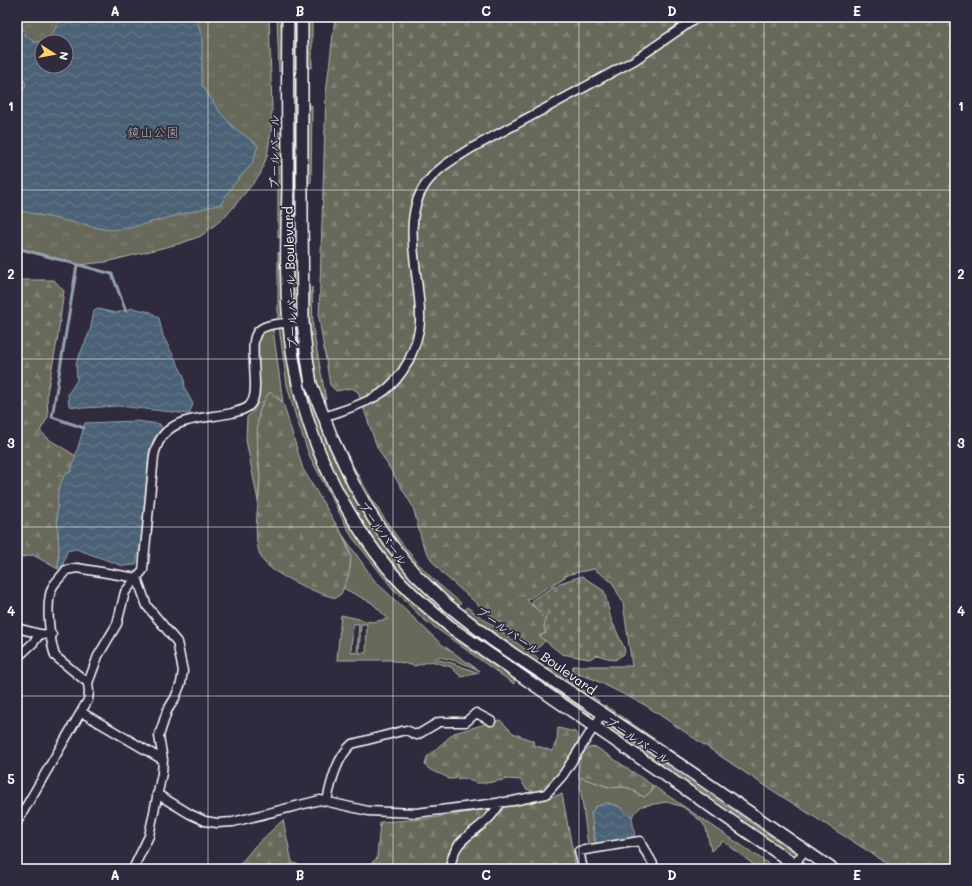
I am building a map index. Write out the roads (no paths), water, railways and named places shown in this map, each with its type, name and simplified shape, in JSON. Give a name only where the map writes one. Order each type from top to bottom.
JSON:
[{"type":"street","name":"ブールバール","points":[[288,17],[288,322],[298,388],[307,420],[318,449],[351,515],[388,568],[410,592],[452,629],[795,867]]},
{"type":"street","name":"ブールバール Boulevard","points":[[302,17],[303,322],[312,384],[324,417],[353,483],[373,518],[415,574],[445,603],[492,640],[832,869]]},
{"type":"street","points":[[324,417],[358,405],[381,394],[400,376],[413,353],[420,322],[414,247],[414,214],[420,195],[432,176],[447,163],[470,149],[635,60],[698,17]]},
{"type":"street","points":[[17,822],[88,700],[88,683],[98,656],[117,624],[125,592],[143,570],[154,456],[159,441],[172,426],[183,422],[240,411],[250,406],[255,392],[253,347],[255,335],[262,327],[268,324],[303,322]]},
{"type":"street","points":[[88,683],[55,656],[49,606],[52,588],[66,570],[84,569],[136,578]]},
{"type":"street","points":[[133,869],[149,836],[162,773],[163,760],[159,736],[167,711],[175,698],[181,683],[183,671],[177,642],[147,606],[136,578]]},
{"type":"street","points":[[17,628],[40,634],[52,635]]},
{"type":"street","points":[[17,658],[40,634]]},
{"type":"street","points":[[81,712],[163,760]]},
{"type":"street","points":[[327,801],[334,774],[347,749],[352,744],[406,730],[417,735],[439,722],[466,722],[476,713],[491,721]]},
{"type":"street","points":[[157,794],[190,814],[204,820],[217,823],[233,822],[320,800],[368,811],[416,813],[501,802],[546,794],[563,776],[603,714]]},
{"type":"street","points":[[450,869],[458,843],[489,819],[501,802]]},
{"type":"street","points":[[583,869],[579,851],[640,841],[643,849],[652,858],[655,869]]},
{"type":"street","points":[[795,867],[805,850]]},
{"type":"water","name":"鏡山公園","points":[[62,17],[196,17],[202,38],[202,85],[219,111],[233,127],[258,145],[252,164],[233,185],[221,204],[129,228],[108,230],[17,210],[17,98],[22,93],[26,84],[17,70],[17,29],[23,28],[26,36],[34,42],[34,74],[74,74],[74,34],[52,34]]},
{"type":"water","points":[[132,308],[151,312],[159,318],[163,336],[184,376],[185,389],[193,404],[189,414],[119,406],[84,408],[69,406],[68,394],[77,380],[76,363],[90,331],[94,311],[98,309],[116,313]]},
{"type":"water","points":[[136,421],[160,424],[162,429],[154,439],[149,450],[141,542],[136,565],[123,566],[76,549],[67,551],[61,571],[58,569],[58,490],[64,476],[71,471],[85,423]]},
{"type":"water","points":[[607,803],[618,806],[632,817],[635,838],[596,844],[591,814],[595,807]]},
{"type":"waterway","points":[[17,248],[112,274],[126,311]]},
{"type":"waterway","points":[[77,265],[52,417],[84,428]]}]
